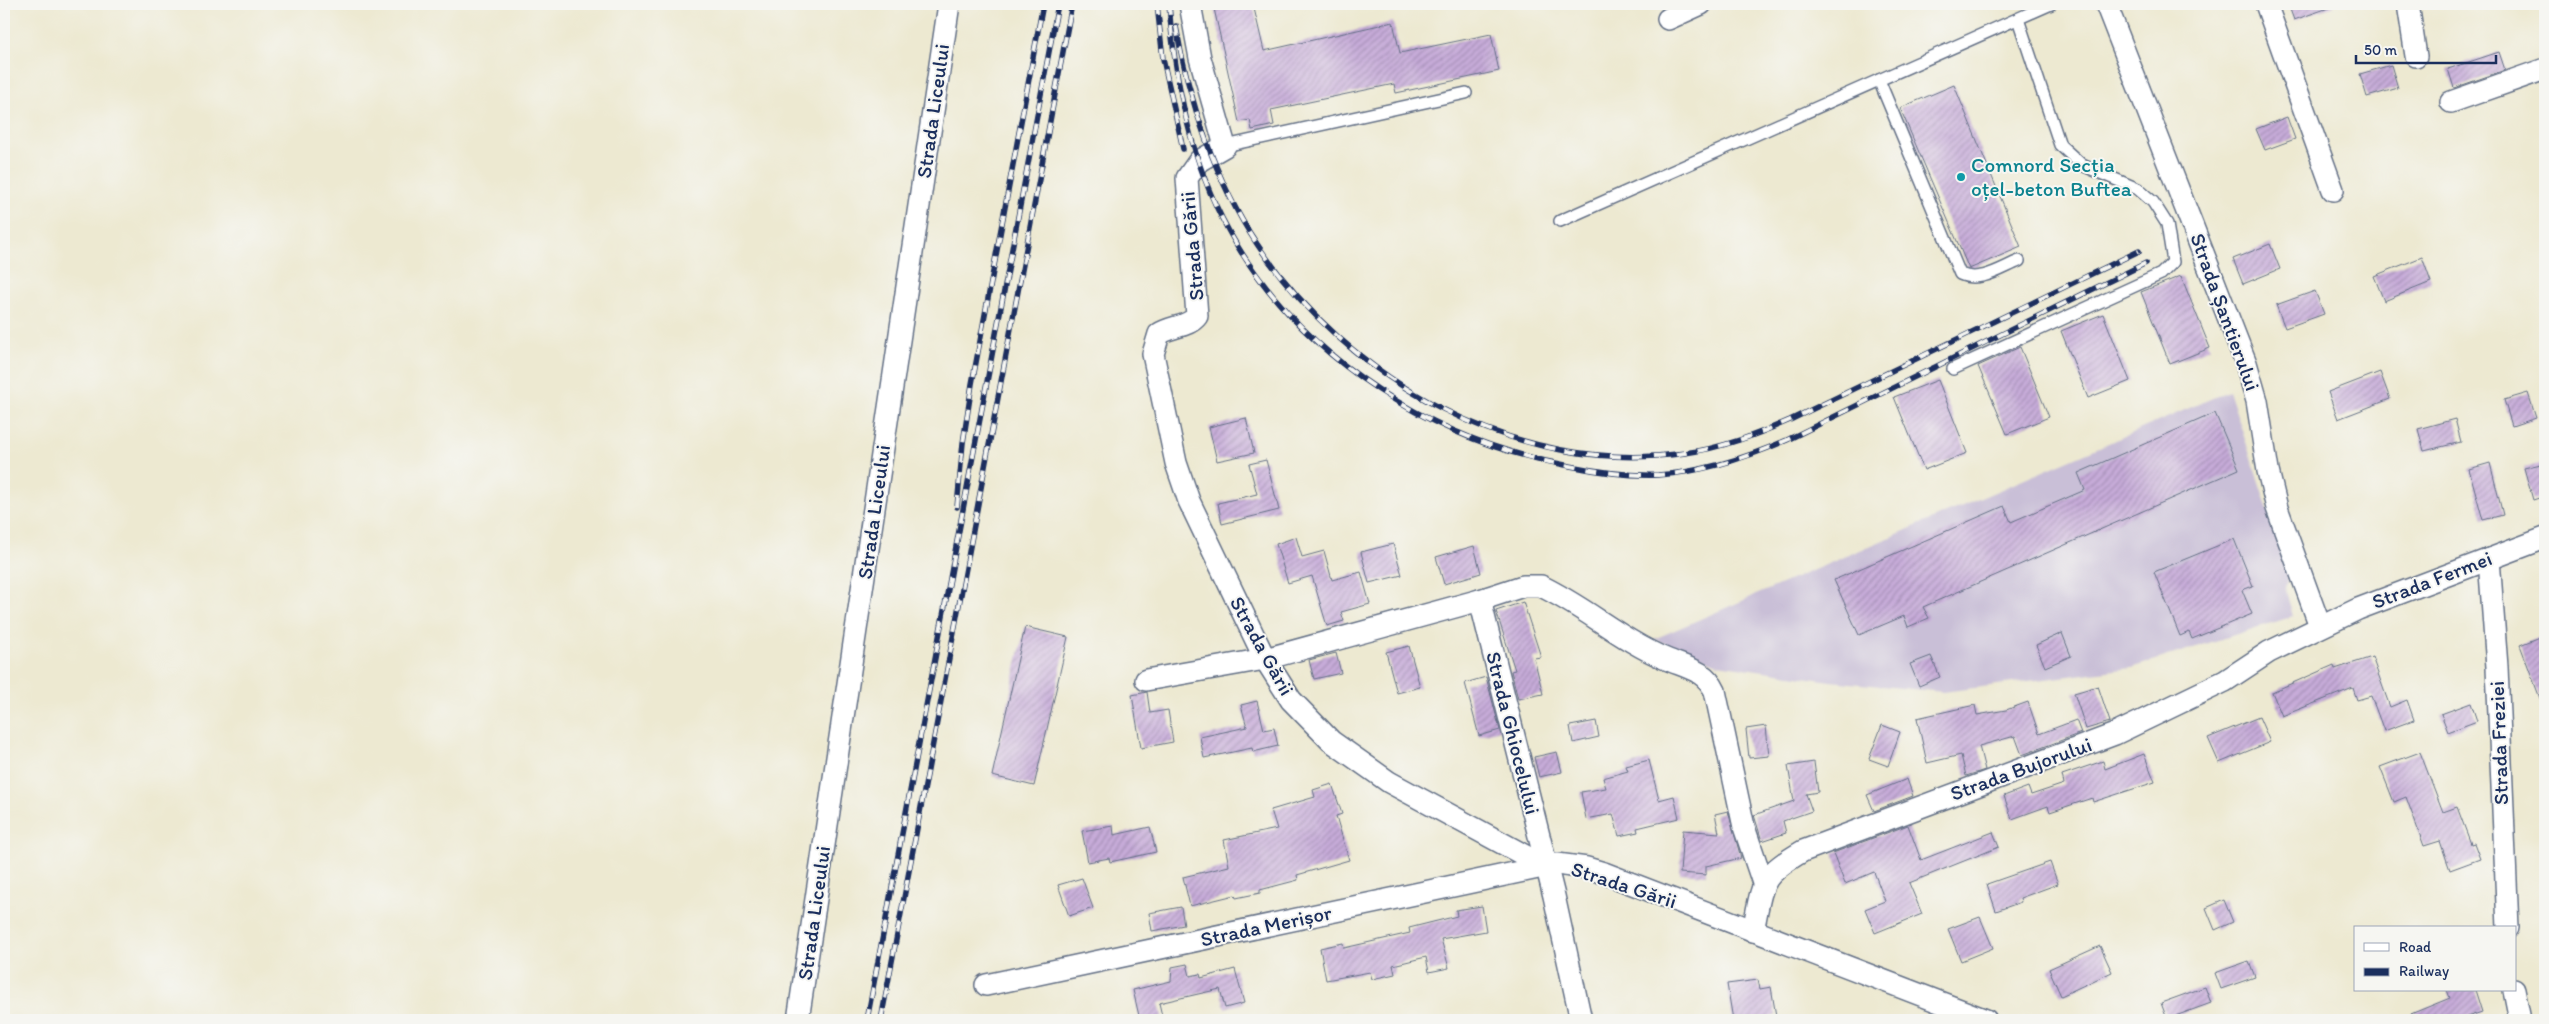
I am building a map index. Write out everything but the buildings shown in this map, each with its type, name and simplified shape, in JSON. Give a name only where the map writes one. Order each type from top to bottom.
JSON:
[{"type":"street","name":"Strada Liceului","points":[[798,1020],[949,4]]},
{"type":"street","points":[[1190,4],[1200,58],[1225,146]]},
{"type":"street","points":[[1668,19],[1701,4]]},
{"type":"street","name":"Strada Șantierului","points":[[2106,4],[2246,363],[2257,401],[2268,471],[2277,508],[2320,626]]},
{"type":"street","points":[[2266,4],[2333,190]]},
{"type":"street","points":[[2408,4],[2416,56]]},
{"type":"street","points":[[2451,102],[2545,69]]},
{"type":"street","name":"Strada Gării","points":[[1225,146],[1199,161],[1187,178],[1197,316],[1188,323],[1169,327],[1159,334],[1153,354],[1176,463],[1188,501],[1265,659],[1291,700],[1310,722],[1354,758],[1389,782],[1546,867],[1557,864],[1587,868],[1986,1020]]},
{"type":"street","name":"Strada Fermei","points":[[2320,626],[2358,609],[2545,538]]},
{"type":"street","name":"Strada Freziei","points":[[2488,559],[2497,667],[2508,926]]},
{"type":"street","points":[[1146,680],[1265,659],[1480,600],[1523,586],[1541,586],[1636,645],[1705,676],[1715,691],[1744,827],[1763,883]]},
{"type":"street","name":"Strada Ghiocelului","points":[[1480,600],[1546,867],[1581,1020]]},
{"type":"street","name":"Strada Bujorului","points":[[1753,930],[1763,883],[1777,866],[1803,851],[2115,734],[2225,681],[2269,652],[2320,626]]},
{"type":"street","name":"Strada Merișor","points":[[986,985],[1546,867]]},
{"type":"street","points":[[2514,992],[2520,1020]]},
{"type":"lane","points":[[1560,221],[2051,4]]},
{"type":"lane","points":[[1953,369],[2160,274],[2173,262],[2167,224],[2153,202],[2138,189],[2082,165],[2060,144],[2018,19]]},
{"type":"lane","points":[[1879,80],[1960,274],[1970,279],[1978,278],[2020,261]]},
{"type":"lane","points":[[1225,146],[1466,93]]},
{"type":"shaded area","points":[[2229,391],[2289,573],[2285,588],[2293,616],[2131,668],[1943,692],[1830,681],[1718,664],[1654,639]]},
{"type":"railway","points":[[957,507],[963,443],[972,384],[1043,4]]},
{"type":"railway","points":[[867,1020],[1058,4]]},
{"type":"railway","points":[[881,1020],[1072,4]]},
{"type":"railway","points":[[1157,4],[1163,59],[1183,149]]},
{"type":"railway","points":[[1169,4],[1181,96],[1197,157],[1207,186],[1220,214],[1235,242],[1264,285],[1298,324],[1337,359],[1378,390],[1423,416],[1471,438],[1520,454],[1581,468],[1636,475],[1658,475],[1692,471],[1724,463],[1756,453],[1787,440],[2146,263]]},
{"type":"railway","points":[[1176,26],[1181,54],[1196,111],[1229,194],[1257,244],[1295,293],[1339,338],[1389,377],[1442,409],[1500,434],[1560,450],[1622,457],[1685,453],[1739,440],[1790,420],[2139,251]]},
{"type":"place","name":"Comnord Secția oțel-beton Buftea","points":[[1961,177]]}]
